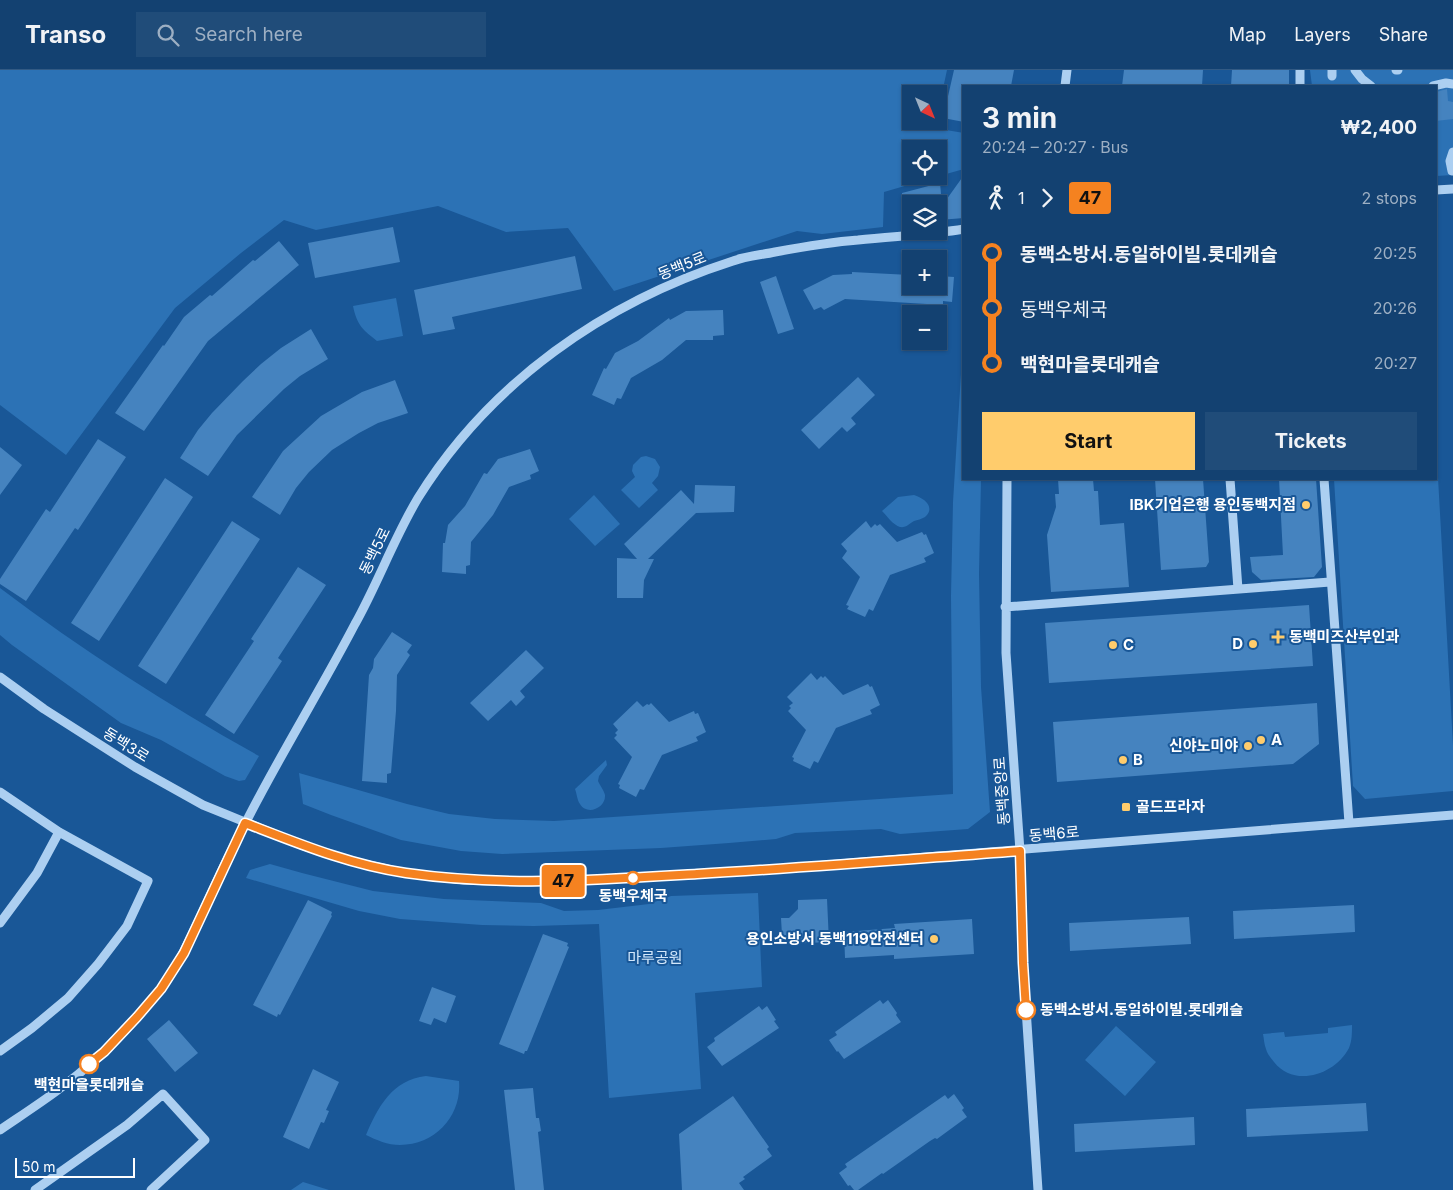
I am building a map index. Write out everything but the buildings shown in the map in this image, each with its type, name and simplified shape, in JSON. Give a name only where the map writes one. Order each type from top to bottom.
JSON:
[{"type":"street","points":[[1065,85],[1067,70]]},
{"type":"street","points":[[1300,70],[1300,85]]},
{"type":"street","points":[[1355,70],[1370,85]]},
{"type":"street","points":[[1437,85],[1446,83],[1453,84]]},
{"type":"street","points":[[1452,171],[1450,161],[1453,152]]},
{"type":"street","points":[[1437,190],[1453,189]]},
{"type":"street","name":"동백5로","points":[[0,1130],[60,1089],[104,1052],[161,989],[184,953],[245,823],[358,619],[398,535],[419,497],[442,464],[493,403],[563,344],[609,315],[644,296],[736,259],[855,240],[937,234],[962,229]]},
{"type":"street","name":"동백중앙로","points":[[1007,480],[1006,652],[1020,851],[1023,963],[1038,1190]]},
{"type":"street","points":[[1230,480],[1238,589]]},
{"type":"street","points":[[1324,480],[1349,823]]},
{"type":"street","points":[[1005,607],[1330,582]]},
{"type":"street","name":"동백3로","points":[[0,677],[44,709],[135,767],[203,805],[245,823]]},
{"type":"street","points":[[0,792],[59,832],[148,881],[127,926],[92,971],[68,998],[32,1028],[0,1051]]},
{"type":"street","name":"동백6로","points":[[245,823],[304,846],[350,861],[405,873],[464,880],[528,882],[763,870],[1453,815]]},
{"type":"street","points":[[0,923],[37,874],[59,832]]},
{"type":"street","points":[[35,1190],[127,1125],[162,1094],[205,1140],[151,1190]]},
{"type":"green space","points":[[0,70],[947,70],[944,85],[902,85],[902,130],[946,130],[962,133],[962,170],[947,174],[947,140],[902,140],[902,185],[908,185],[884,192],[883,227],[822,234],[797,231],[614,291],[568,228],[506,232],[438,206],[316,230],[284,220],[175,308],[66,455],[0,405]]},
{"type":"green space","points":[[1310,70],[1453,70],[1453,175],[1437,176],[1437,85],[1312,85]]},
{"type":"green space","points":[[396,298],[403,336],[377,341],[361,326],[356,318],[353,306]]},
{"type":"green space","points":[[962,358],[962,480],[981,480],[979,574],[981,687],[990,812],[968,829],[900,834],[881,829],[795,833],[776,839],[661,848],[502,854],[461,851],[401,840],[303,804],[299,773],[449,814],[495,819],[554,821],[953,794],[951,596],[953,502]]},
{"type":"green space","points":[[646,456],[655,459],[660,467],[658,476],[652,483],[658,490],[639,508],[621,490],[635,477],[632,471],[633,465],[641,457]]},
{"type":"green space","points":[[1437,460],[1453,745],[1453,791],[1365,799],[1353,786],[1334,480],[1437,480]]},
{"type":"green space","points":[[594,495],[620,524],[595,546],[569,519]]},
{"type":"green space","points":[[914,495],[921,498],[929,506],[928,513],[924,518],[900,527],[882,511],[898,497]]},
{"type":"green space","points":[[0,588],[126,676],[259,756],[245,780],[239,781],[225,776],[161,740],[121,723],[12,645],[0,635]]},
{"type":"green space","points":[[606,760],[607,765],[599,776],[598,781],[605,795],[604,800],[596,809],[583,808],[575,789]]},
{"type":"green space","name":"마루공원","points":[[270,864],[373,891],[444,899],[541,903],[564,911],[598,910],[649,904],[671,896],[758,893],[762,987],[695,993],[701,1089],[609,1098],[599,924],[482,925],[400,919],[359,911],[246,878],[250,870]]},
{"type":"green space","points":[[1352,1025],[1350,1045],[1343,1057],[1334,1065],[1314,1075],[1292,1075],[1282,1070],[1269,1056],[1263,1034],[1284,1032],[1285,1037],[1328,1033],[1328,1028]]},
{"type":"green space","points":[[1116,1026],[1156,1062],[1125,1096],[1085,1060]]},
{"type":"green space","points":[[426,1076],[459,1081],[459,1094],[456,1105],[444,1126],[425,1140],[413,1144],[391,1144],[366,1135],[381,1105],[395,1089],[404,1083]]},
{"type":"green space","points":[[303,1182],[329,1190],[291,1190]]},
{"type":"bus line","name":"47","points":[[89,1064],[104,1052],[161,989],[184,953],[245,823],[304,846],[350,861],[405,873],[464,880],[528,882],[610,879],[1020,851],[1026,1010]]},
{"type":"place","name":"IBK기업은행 용인동백지점","points":[[1306,505]]},
{"type":"place","name":"동백미즈산부인과","points":[[1278,637]]},
{"type":"place","name":"D","points":[[1253,644]]},
{"type":"place","name":"C","points":[[1113,645]]},
{"type":"place","name":"A","points":[[1261,740]]},
{"type":"place","name":"신야노미야","points":[[1248,746]]},
{"type":"place","name":"B","points":[[1123,760]]},
{"type":"place","name":"골드프라자","points":[[1126,807]]},
{"type":"place","name":"동백우체국","points":[[633,878]]},
{"type":"place","name":"용인소방서 동백119안전센터","points":[[934,939]]},
{"type":"place","name":"동백소방서.동일하이빌.롯데캐슬","points":[[1026,1010]]},
{"type":"place","name":"백현마을롯데캐슬","points":[[89,1064]]}]
